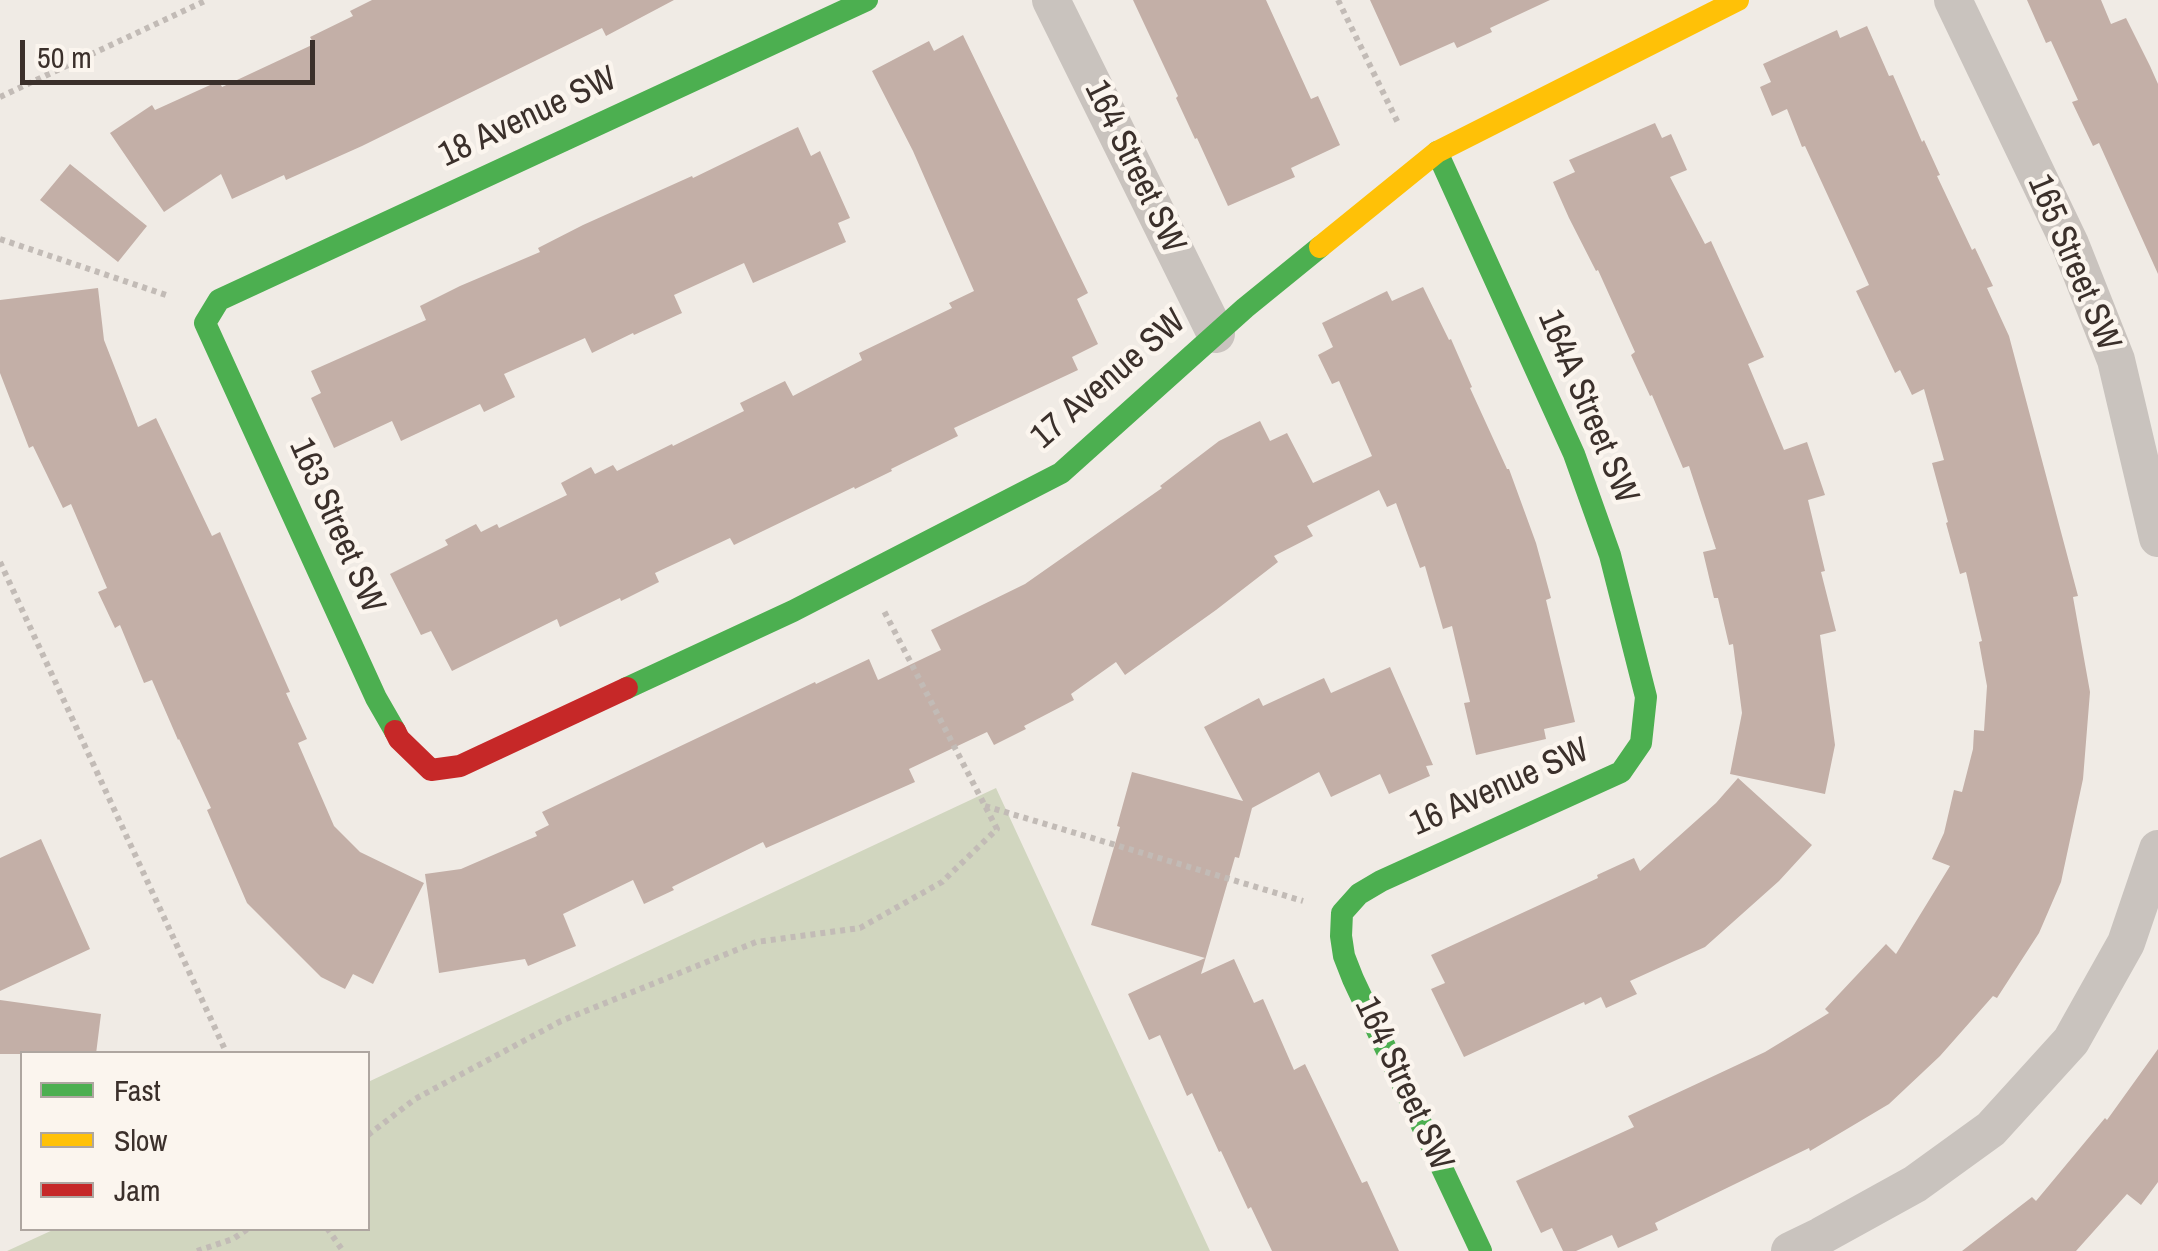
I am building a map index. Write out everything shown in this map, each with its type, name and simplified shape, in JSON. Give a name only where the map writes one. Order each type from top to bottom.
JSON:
[{"type":"street","name":"18 Avenue SW","points":[[216,305],[867,0]]},
{"type":"street","name":"164 Street SW","points":[[1051,0],[1216,334]]},
{"type":"street","name":"17 Avenue SW","points":[[431,770],[460,766],[793,611],[1062,473],[1245,308],[1428,160],[1738,0]]},
{"type":"street","name":"165 Street SW","points":[[1953,0],[2070,244],[2116,360],[2158,538]]},
{"type":"street","name":"164A Street SW","points":[[1428,160],[1574,454],[1610,554],[1646,697]]},
{"type":"street","name":"163 Street SW","points":[[216,305],[206,323],[376,698],[398,739],[431,770]]},
{"type":"street","name":"16 Avenue SW","points":[[1342,913],[1360,894],[1382,881],[1621,772],[1641,743],[1646,697]]},
{"type":"street","points":[[1790,1251],[1915,1184],[1991,1128],[2071,1042],[2126,943],[2158,850]]},
{"type":"street","name":"164 Street SW","points":[[1342,913],[1344,956],[1353,978],[1481,1251]]},
{"type":"path","points":[[0,96],[207,0]]},
{"type":"path","points":[[1338,0],[1428,160]]},
{"type":"path","points":[[0,239],[216,305]]},
{"type":"path","points":[[0,562],[226,1051]]},
{"type":"path","points":[[370,1132],[415,1098],[560,1021],[756,942],[860,928],[942,882],[997,830],[865,574]]},
{"type":"path","points":[[985,806],[1342,913]]},
{"type":"path","points":[[198,1251],[244,1231]]},
{"type":"green space","points":[[996,788],[1210,1251],[7,1251],[51,1231],[370,1231],[370,1081]]},
{"type":"building","points":[[372,0],[674,0],[606,36],[602,28],[286,180],[284,175],[232,199],[221,174],[164,212],[110,133],[152,105],[155,110],[219,81],[222,87],[314,44],[310,37],[353,16],[350,11]]},
{"type":"building","points":[[1133,0],[1266,0],[1311,99],[1318,96],[1340,145],[1291,168],[1295,177],[1228,206]]},
{"type":"building","points":[[1370,0],[1550,0],[1457,48],[1454,42],[1400,66]]},
{"type":"building","points":[[2027,0],[2101,0],[2111,24],[2126,18],[2150,66],[2158,84],[2158,274],[2099,143],[2093,146],[2072,102],[2078,100],[2051,41],[2046,43]]},
{"type":"building","points":[[1867,26],[1924,140],[1972,250],[1975,248],[1993,286],[1987,288],[2009,336],[2078,596],[2073,597],[2090,692],[2083,779],[2061,882],[2039,933],[1997,998],[1993,996],[1940,1056],[1889,1104],[1810,1151],[1809,1148],[1655,1223],[1658,1230],[1618,1248],[1612,1235],[1576,1251],[1563,1251],[1552,1228],[1541,1233],[1516,1181],[1634,1127],[1628,1116],[1765,1052],[1829,1013],[1825,1009],[1886,944],[1896,954],[1950,866],[1932,859],[1944,833],[1954,790],[1962,792],[1974,730],[1984,731],[1987,686],[1979,642],[1982,641],[1966,572],[1960,574],[1932,463],[1944,460],[1924,389],[1912,395],[1900,370],[1895,373],[1856,291],[1869,285],[1805,146],[1802,147],[1787,109],[1772,116],[1760,87],[1771,82],[1763,64],[1837,30],[1840,38]]},
{"type":"building","points":[[963,35],[1088,293],[1077,299],[1098,344],[1072,357],[1078,370],[954,428],[958,436],[855,489],[734,545],[730,538],[655,573],[659,582],[621,601],[620,598],[560,627],[557,619],[452,671],[431,631],[421,635],[390,574],[448,545],[445,540],[476,524],[481,532],[497,524],[499,528],[567,495],[561,483],[591,467],[595,474],[613,465],[617,471],[673,446],[744,411],[740,403],[785,381],[793,396],[862,360],[859,353],[952,308],[949,303],[974,291],[913,151],[872,71],[929,41],[934,51]]},
{"type":"building","points":[[1655,123],[1662,138],[1671,134],[1687,170],[1670,177],[1705,244],[1711,241],[1764,357],[1748,364],[1784,450],[1807,442],[1825,495],[1808,500],[1836,631],[1820,635],[1835,745],[1825,794],[1730,774],[1742,713],[1733,644],[1729,645],[1703,552],[1716,549],[1689,466],[1683,468],[1631,355],[1635,352],[1598,270],[1553,182],[1575,172],[1569,160]]},
{"type":"building","points":[[798,127],[811,156],[820,151],[850,218],[838,223],[846,242],[753,283],[744,263],[674,295],[682,313],[592,353],[585,338],[504,374],[515,397],[484,412],[480,404],[401,441],[392,421],[334,448],[311,398],[321,393],[311,371],[426,320],[420,306],[540,252],[538,248],[583,225]]},
{"type":"building","points":[[70,164],[147,226],[118,262],[40,200]]},
{"type":"building","points":[[1423,287],[1451,339],[1509,469],[1536,543],[1575,722],[1544,729],[1546,739],[1476,755],[1464,703],[1470,702],[1452,626],[1443,629],[1425,566],[1420,568],[1396,503],[1387,507],[1379,490],[1307,526],[1313,536],[1274,556],[1278,562],[1125,675],[1116,662],[1071,694],[1074,700],[1024,726],[1026,729],[994,745],[987,732],[909,769],[915,782],[766,848],[763,842],[644,904],[633,880],[563,914],[576,946],[528,966],[525,959],[439,973],[425,874],[461,869],[537,836],[535,832],[549,825],[542,812],[815,682],[869,659],[878,680],[941,650],[931,630],[1025,584],[1162,488],[1219,441],[1260,421],[1270,441],[1287,433],[1313,483],[1372,456],[1339,381],[1332,384],[1318,355],[1333,347],[1322,323],[1387,291],[1392,301]]},
{"type":"building","points":[[98,288],[104,340],[138,427],[156,418],[212,536],[220,532],[290,692],[286,693],[307,739],[298,743],[334,826],[360,852],[424,883],[373,984],[353,974],[345,989],[321,977],[247,903],[207,810],[211,808],[152,680],[144,683],[120,625],[115,628],[98,592],[107,588],[71,504],[63,508],[33,446],[29,448],[0,373],[0,300]]},
{"type":"building","points":[[1390,667],[1433,765],[1426,766],[1430,776],[1389,794],[1380,774],[1331,797],[1319,772],[1252,808],[1201,974],[1234,959],[1254,1003],[1263,999],[1294,1070],[1305,1064],[1399,1251],[1272,1251],[1192,1093],[1187,1096],[1160,1035],[1149,1040],[1128,994],[1205,958],[1091,925],[1132,772],[1243,801],[1204,727],[1259,698],[1263,706],[1324,678],[1331,693]]},
{"type":"building","points":[[1738,778],[1812,845],[1779,881],[1705,947],[1630,981],[1637,994],[1606,1008],[1601,997],[1585,1005],[1584,1002],[1464,1057],[1431,989],[1445,983],[1431,955],[1634,858],[1640,871]]},
{"type":"building","points":[[41,839],[90,949],[0,991],[0,858]]},
{"type":"building","points":[[0,1000],[101,1014],[96,1051],[0,1054]]},
{"type":"building","points":[[2158,1049],[2158,1182],[2141,1205],[2127,1194],[2076,1251],[1962,1251],[2032,1197],[2036,1201],[2107,1120]]},
{"type":"traffic: fast","points":[[395,731],[376,698],[205,323],[219,300],[867,0]]},
{"type":"traffic: fast","points":[[1437,152],[1574,454],[1610,555],[1646,697],[1641,743],[1621,772],[1381,881],[1359,894],[1342,913],[1344,956],[1353,979],[1481,1251]]},
{"type":"traffic: fast","points":[[627,688],[793,611],[1061,473],[1245,308],[1320,247]]},
{"type":"traffic: slow","points":[[1320,247],[1437,152],[1738,0]]},
{"type":"traffic: jam","points":[[395,731],[431,770],[460,766],[627,688]]}]
